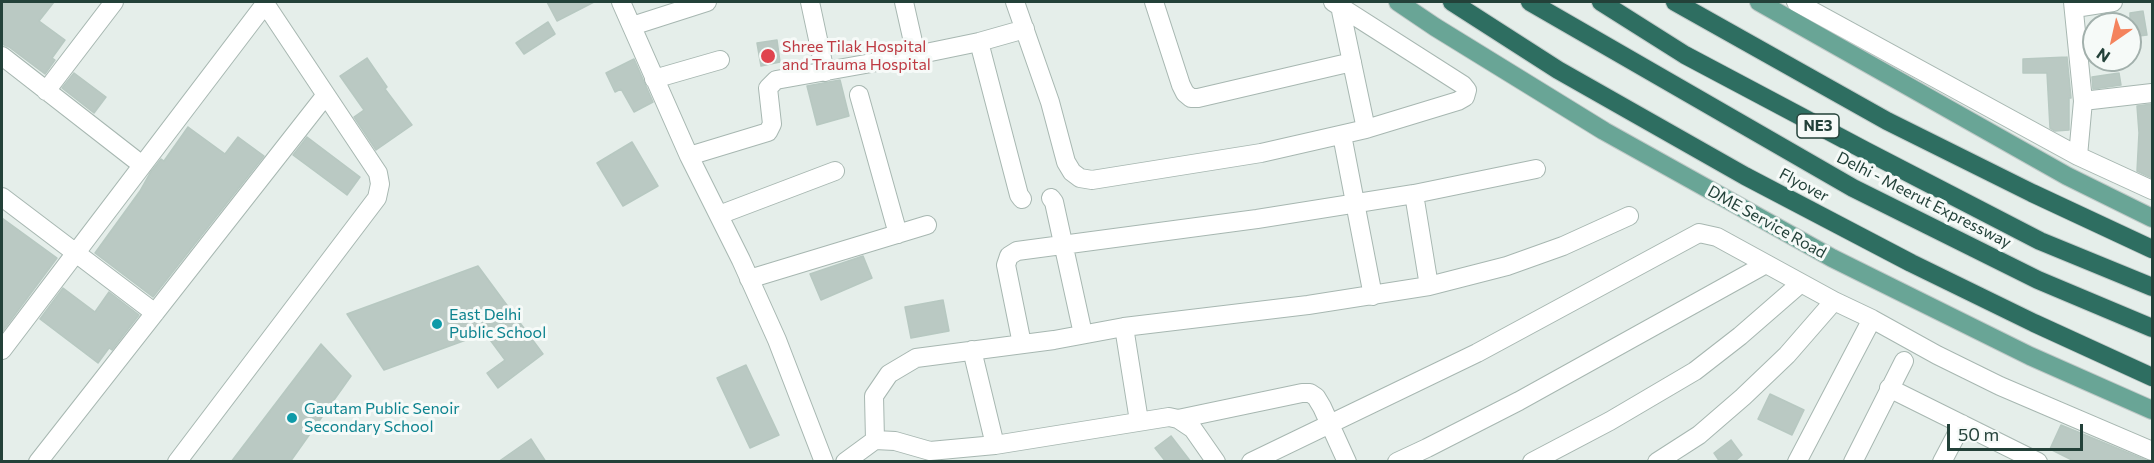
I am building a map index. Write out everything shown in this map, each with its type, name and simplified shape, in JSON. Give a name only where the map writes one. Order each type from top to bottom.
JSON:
[{"type":"highway","name":"Flyover","points":[[1452,2],[1558,70],[1745,176],[1921,268],[2152,376]]},
{"type":"highway","name":"Delhi - Meerut Expressway","points":[[1530,2],[1853,188],[2038,280],[2152,328]]},
{"type":"highway","name":"Delhi - Meerut Expressway","points":[[1601,2],[1685,55],[1866,152],[2040,241],[2152,287]]},
{"type":"highway","points":[[1675,2],[1887,121],[2152,249]]},
{"type":"main road","name":"DME Service Road","points":[[1398,2],[1604,131],[1832,258],[2030,356],[2152,410]]},
{"type":"main road","points":[[1759,2],[2067,176],[2152,218]]},
{"type":"street","points":[[46,91],[114,2]]},
{"type":"street","points":[[621,2],[689,156],[750,279],[777,340],[824,462]]},
{"type":"street","points":[[632,26],[707,2]]},
{"type":"street","points":[[810,2],[825,72]]},
{"type":"street","points":[[904,2],[916,55]]},
{"type":"street","points":[[1015,2],[1050,102],[1066,162],[1072,172],[1080,178],[1092,180],[1261,153],[1342,135],[1465,97],[1467,90],[1463,85],[1337,4]]},
{"type":"street","points":[[1154,2],[1180,85],[1191,98],[1352,62]]},
{"type":"street","points":[[1796,2],[2078,156],[2152,190]]},
{"type":"street","points":[[2078,156],[2083,101],[2074,5],[2113,2]]},
{"type":"street","points":[[2,350],[265,3],[378,173],[380,184],[377,198],[177,462]]},
{"type":"street","points":[[1337,4],[1366,129]]},
{"type":"street","points":[[689,156],[768,132],[772,124],[768,94],[771,83],[979,42],[1025,29]]},
{"type":"street","points":[[979,42],[1019,195],[1022,199]]},
{"type":"street","points":[[2,56],[142,165]]},
{"type":"street","points":[[654,79],[720,60]]},
{"type":"street","points":[[2083,101],[2152,93]]},
{"type":"street","points":[[859,95],[898,234]]},
{"type":"street","points":[[38,462],[326,96]]},
{"type":"street","points":[[1342,135],[1373,296]]},
{"type":"street","points":[[1022,344],[1006,265],[1009,256],[1017,251],[1257,219],[1414,194],[1536,169]]},
{"type":"street","points":[[719,215],[835,171]]},
{"type":"street","points":[[1414,194],[1429,286]]},
{"type":"street","points":[[2,197],[155,313]]},
{"type":"street","points":[[1050,198],[1054,202],[1083,334]]},
{"type":"street","points":[[875,440],[874,396],[889,374],[916,358],[1124,327],[1373,296],[1429,286],[1508,266],[1563,246],[1629,216]]},
{"type":"street","points":[[750,279],[927,225]]},
{"type":"street","points":[[1251,462],[1541,321],[1699,233],[1716,237],[1929,351],[2000,386],[2152,451]]},
{"type":"street","points":[[1397,462],[1519,401],[1766,264]]},
{"type":"street","points":[[1532,462],[1610,421],[1695,371],[1801,283]]},
{"type":"street","points":[[1657,462],[1699,435],[1743,398],[1787,355],[1834,301]]},
{"type":"street","points":[[1797,462],[1872,319]]},
{"type":"street","points":[[1124,327],[1139,421]]},
{"type":"street","points":[[972,350],[995,445]]},
{"type":"street","points":[[1853,462],[1904,361]]},
{"type":"street","points":[[1889,388],[2038,462]]},
{"type":"street","points":[[1178,419],[1310,393],[1316,397],[1347,462]]},
{"type":"street","points":[[846,462],[875,440],[895,441],[930,451],[995,445],[1169,417],[1178,419],[1193,429],[1216,462]]},
{"type":"street","points":[[1942,462],[1962,424]]},
{"type":"street","points":[[895,441],[911,462]]},
{"type":"building","points":[[2,2],[54,2],[39,21],[65,40],[52,58],[55,60],[45,74],[2,44]]},
{"type":"building","points":[[547,2],[594,2],[557,21]]},
{"type":"building","points":[[2143,11],[2147,35],[2142,36],[2142,12],[2136,12]]},
{"type":"building","points":[[548,22],[555,34],[524,54],[516,43]]},
{"type":"building","points":[[777,40],[780,62],[761,66],[757,43]]},
{"type":"building","points":[[2067,57],[2071,98],[2069,98],[2069,130],[2055,131],[2050,128],[2047,73],[2023,73],[2023,59]]},
{"type":"building","points":[[367,58],[387,87],[385,89],[412,125],[376,150],[354,117],[364,110],[340,76]]},
{"type":"building","points":[[634,59],[653,102],[634,112],[621,89],[615,92],[606,73]]},
{"type":"building","points":[[74,73],[106,97],[94,113],[62,88]]},
{"type":"building","points":[[2119,73],[2121,85],[2093,89],[2092,77]]},
{"type":"building","points":[[840,80],[849,116],[817,125],[807,86]]},
{"type":"building","points":[[2152,104],[2152,178],[2137,171],[2139,133],[2137,106]]},
{"type":"building","points":[[188,127],[225,154],[238,137],[264,156],[153,297],[95,253],[140,191],[150,173],[161,159],[164,161]]},
{"type":"building","points":[[307,137],[360,177],[347,195],[293,155]]},
{"type":"building","points":[[632,142],[658,186],[623,206],[597,163]]},
{"type":"building","points":[[2,218],[57,258],[2,332]]},
{"type":"building","points":[[863,256],[872,278],[821,300],[810,274]]},
{"type":"building","name":"East Delhi Public School","points":[[478,266],[543,354],[498,388],[487,373],[505,360],[485,333],[384,370],[347,314]]},
{"type":"building","points":[[63,288],[95,312],[109,292],[139,315],[112,350],[109,348],[98,363],[40,319]]},
{"type":"building","points":[[943,300],[949,331],[911,338],[905,307]]},
{"type":"building","name":"Gautam Public Senoir Secondary School","points":[[321,344],[351,376],[290,462],[231,462]]},
{"type":"building","points":[[746,365],[779,435],[750,448],[717,378]]},
{"type":"building","points":[[1770,394],[1804,410],[1792,435],[1758,419]]},
{"type":"building","points":[[2061,425],[2148,462],[2076,462],[2050,449]]},
{"type":"building","points":[[1171,436],[1191,462],[1166,462],[1155,448]]},
{"type":"building","points":[[531,439],[546,462],[498,462]]},
{"type":"building","points":[[1731,440],[1742,455],[1734,462],[1720,462],[1714,453]]},
{"type":"place","name":"Shree Tilak Hospital and Trauma Hospital","points":[[768,56]]},
{"type":"place","name":"East Delhi Public School","points":[[437,324]]},
{"type":"place","name":"Gautam Public Senoir Secondary School","points":[[292,418]]}]
